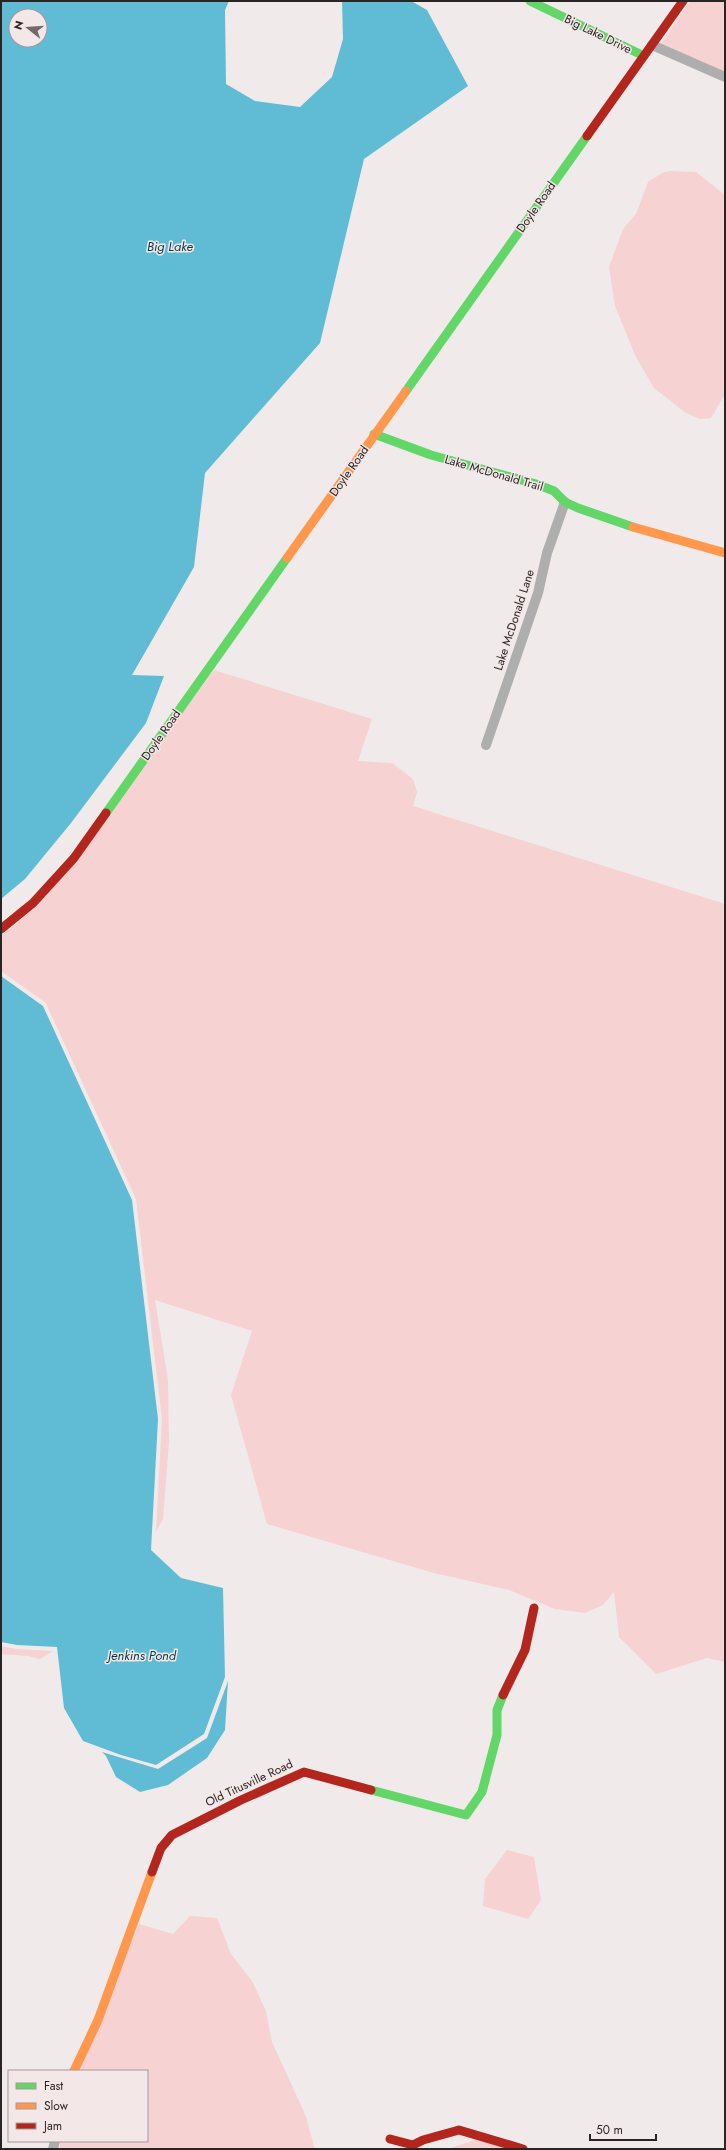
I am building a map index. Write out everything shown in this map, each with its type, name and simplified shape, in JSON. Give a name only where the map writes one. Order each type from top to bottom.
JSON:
[{"type":"street","name":"Big Lake Drive","points":[[530,1],[644,56]]},
{"type":"street","name":"Doyle Road","points":[[1,930],[33,903],[74,858],[374,434],[684,1]]},
{"type":"street","points":[[652,45],[725,77]]},
{"type":"street","name":"Lake McDonald Trail","points":[[374,434],[431,455],[536,484],[554,491],[565,502],[609,520],[725,553]]},
{"type":"street","name":"Lake McDonald Lane","points":[[486,745],[538,593],[548,553],[565,502]]},
{"type":"street","name":"Old Titusville Road","points":[[74,2070],[98,2020],[161,1848],[172,1835],[241,1800],[304,1772],[466,1815],[482,1792],[497,1735],[498,1710],[506,1686],[525,1650],[534,1608]]},
{"type":"street","points":[[390,2139],[410,2145],[459,2130],[523,2149]]},
{"type":"shaded area","points":[[690,1],[725,1],[725,72],[661,44]]},
{"type":"shaded area","points":[[664,172],[696,172],[725,195],[725,394],[711,418],[700,419],[686,413],[654,388],[636,357],[615,306],[609,267],[623,229],[636,214],[648,182]]},
{"type":"shaded area","points":[[214,670],[372,719],[358,761],[392,763],[413,779],[417,792],[413,806],[725,904],[725,1662],[707,1658],[656,1674],[619,1637],[614,1592],[603,1605],[585,1613],[555,1609],[509,1590],[434,1573],[267,1524],[231,1395],[252,1331],[155,1300],[168,1380],[169,1442],[163,1519],[156,1532],[162,1419],[136,1199],[46,1003],[1,971],[1,936],[37,906]]},
{"type":"shaded area","points":[[1,1646],[16,1649],[53,1651],[40,1659],[28,1656],[1,1654]]},
{"type":"shaded area","points":[[507,1850],[534,1857],[541,1900],[528,1919],[483,1906],[485,1879]]},
{"type":"shaded area","points":[[190,1916],[217,1918],[231,1954],[252,1981],[266,2011],[272,2042],[305,2114],[315,2149],[59,2149],[61,2142],[148,2142],[148,2070],[79,2070],[139,1924],[173,1934]]},
{"type":"shaded area","points":[[477,2139],[508,2149],[448,2149]]},
{"type":"water","name":"Big Lake","points":[[1,1],[229,1],[225,10],[226,84],[255,101],[300,107],[332,77],[343,39],[342,1],[411,1],[427,10],[468,86],[364,159],[320,343],[205,473],[194,567],[132,675],[164,676],[146,723],[71,823],[25,879],[1,899]]},
{"type":"water","name":"Jenkins Pond","points":[[1,976],[43,1006],[132,1200],[158,1419],[151,1550],[181,1578],[223,1588],[225,1677],[204,1734],[156,1765],[121,1755],[83,1741],[64,1708],[57,1647],[17,1645],[1,1642]]},
{"type":"water","points":[[228,1681],[225,1730],[207,1758],[168,1785],[140,1792],[116,1777],[106,1756],[102,1752],[158,1769],[207,1738]]},
{"type":"traffic: fast","points":[[530,1],[644,56]]},
{"type":"traffic: fast","points":[[406,391],[587,136]]},
{"type":"traffic: fast","points":[[374,434],[431,455],[536,484],[554,491],[565,502],[578,508],[633,527]]},
{"type":"traffic: fast","points":[[106,813],[287,558]]},
{"type":"traffic: fast","points":[[371,1790],[466,1815],[482,1792],[497,1735],[497,1710],[503,1695]]},
{"type":"traffic: slow","points":[[287,558],[406,391]]},
{"type":"traffic: slow","points":[[633,527],[725,553]]},
{"type":"traffic: slow","points":[[74,2070],[98,2020],[152,1872]]},
{"type":"traffic: jam","points":[[587,136],[683,1]]},
{"type":"traffic: jam","points":[[1,929],[33,903],[74,858],[106,813]]},
{"type":"traffic: jam","points":[[503,1695],[525,1650],[534,1608]]},
{"type":"traffic: jam","points":[[152,1872],[161,1848],[172,1835],[241,1800],[304,1772],[371,1790]]},
{"type":"traffic: jam","points":[[390,2139],[413,2145],[423,2140],[459,2130],[523,2149]]}]
